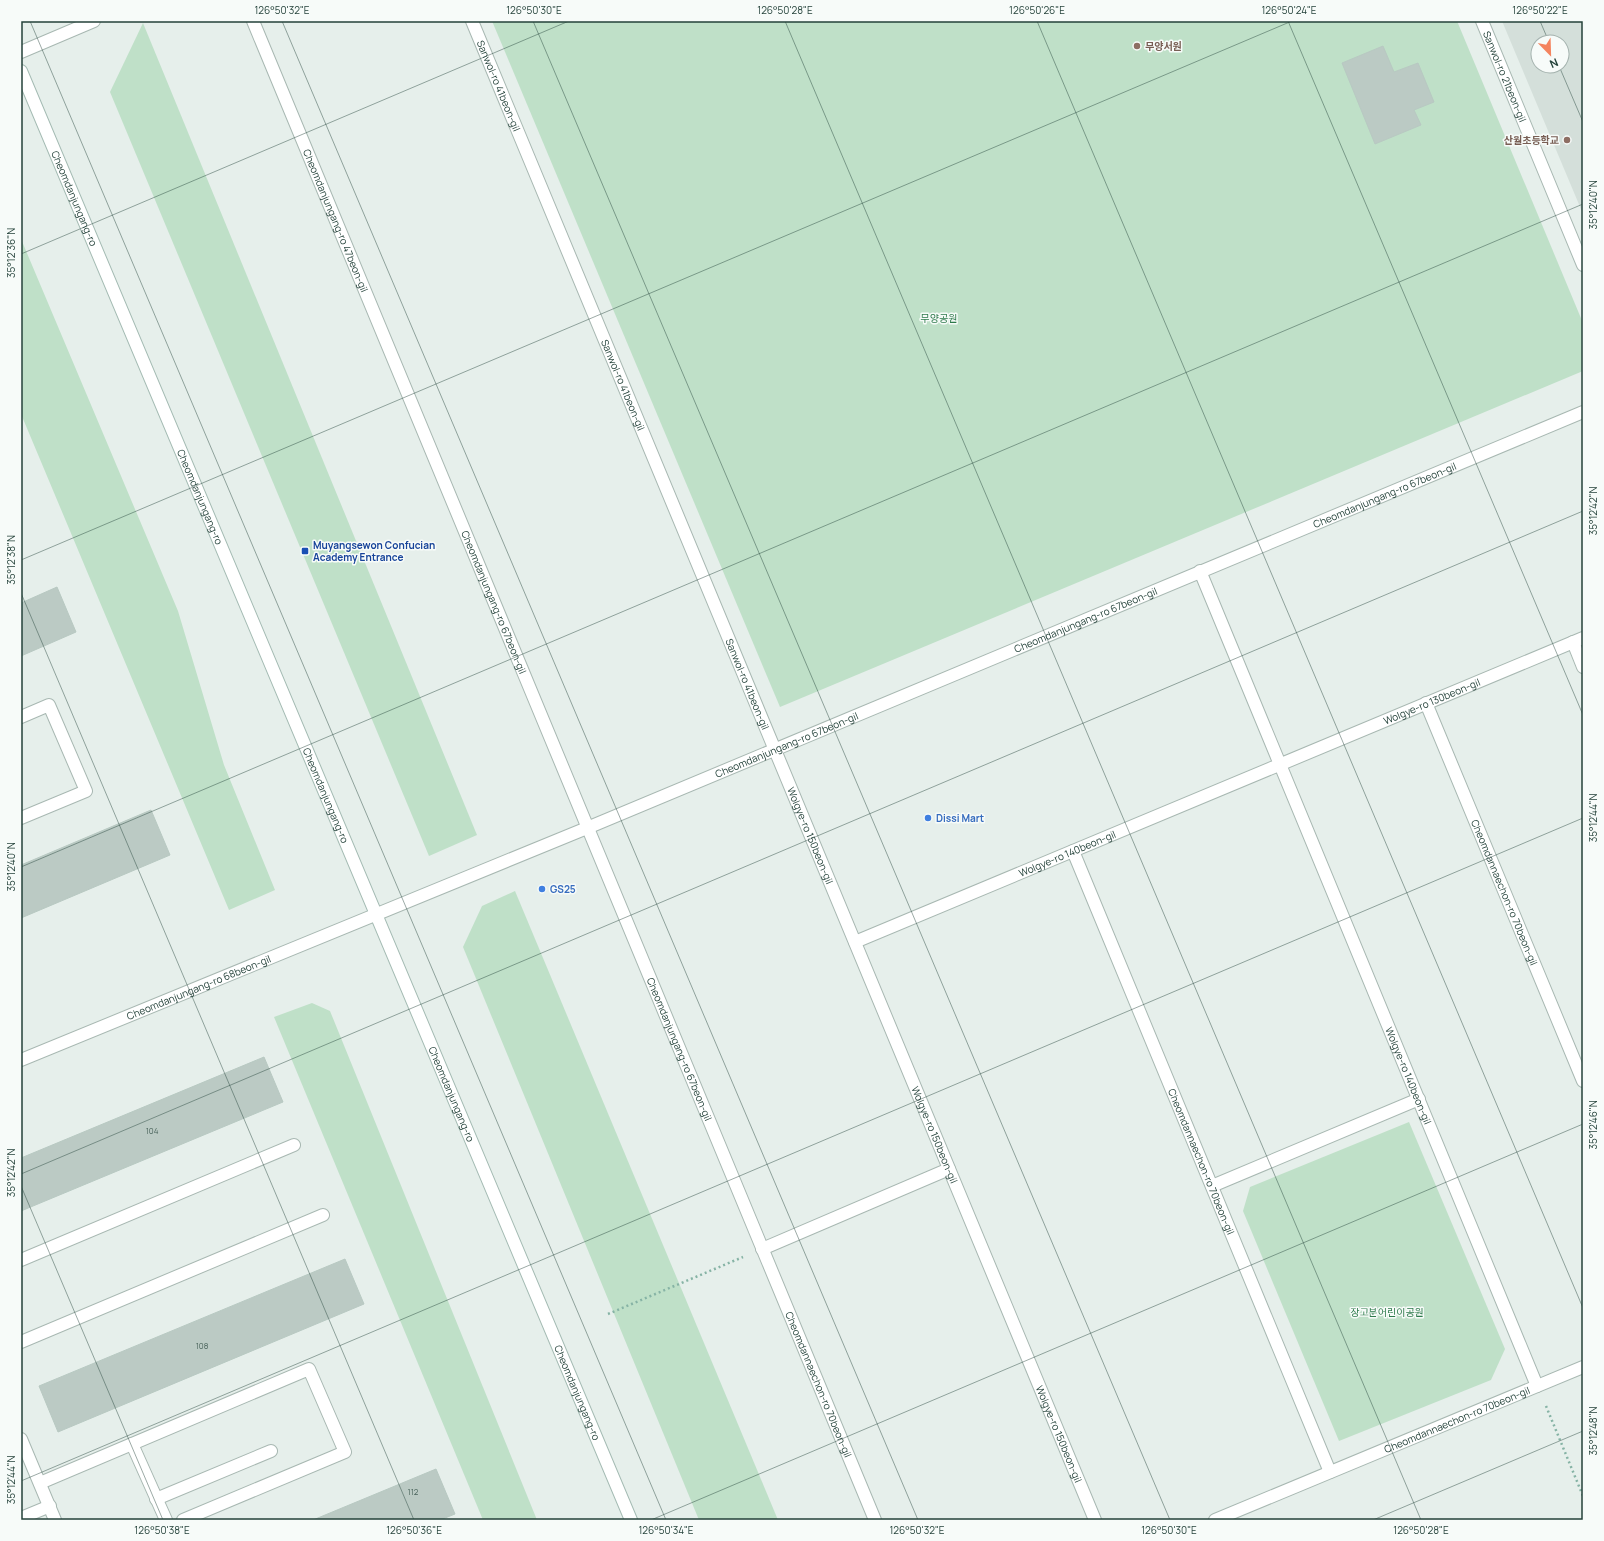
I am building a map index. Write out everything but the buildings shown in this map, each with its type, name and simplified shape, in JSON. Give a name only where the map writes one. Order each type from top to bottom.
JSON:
[{"type":"street","points":[[21,52],[94,21]]},
{"type":"street","name":"Cheomdanjungang-ro 47beon-gil","points":[[253,21],[418,420]]},
{"type":"street","name":"Sanwol-ro 41beon-gil","points":[[472,21],[774,749]]},
{"type":"street","name":"Sanwol-ro 21beon-gil","points":[[1482,21],[1583,265]]},
{"type":"street","name":"Cheomdanjungang-ro","points":[[21,71],[631,1520]]},
{"type":"street","name":"Cheomdanjungang-ro 67beon-gil","points":[[376,915],[1583,412]]},
{"type":"street","name":"Cheomdanjungang-ro 67beon-gil","points":[[418,420],[762,1249]]},
{"type":"street","name":"Wolgye-ro 140beon-gil","points":[[1200,571],[1538,1386]]},
{"type":"street","points":[[1578,640],[1583,667]]},
{"type":"street","name":"Wolgye-ro 130beon-gil","points":[[1280,764],[1578,640]]},
{"type":"street","name":"Cheomdannaechon-ro 70beon-gil","points":[[1426,703],[1583,1081]]},
{"type":"street","points":[[21,717],[49,706],[86,791],[21,818]]},
{"type":"street","name":"Wolgye-ro 150beon-gil","points":[[774,749],[1095,1520]]},
{"type":"street","name":"Wolgye-ro 140beon-gil","points":[[855,942],[1280,764]]},
{"type":"street","name":"Cheomdannaechon-ro 70beon-gil","points":[[1073,850],[1330,1472]]},
{"type":"street","name":"Cheomdanjungang-ro 68beon-gil","points":[[21,1060],[376,915]]},
{"type":"street","points":[[1212,1186],[1419,1099]]},
{"type":"street","points":[[21,1260],[294,1145]]},
{"type":"street","points":[[762,1249],[949,1169]]},
{"type":"street","points":[[21,1342],[323,1215]]},
{"type":"street","name":"Cheomdannaechon-ro 70beon-gil","points":[[762,1249],[875,1520]]},
{"type":"street","name":"Cheomdannaechon-ro 70beon-gil","points":[[1215,1520],[1583,1367]]},
{"type":"street","points":[[40,1483],[309,1369],[345,1452],[183,1520]]},
{"type":"street","points":[[21,1439],[55,1520]]},
{"type":"street","points":[[132,1444],[166,1520]]},
{"type":"street","points":[[156,1499],[271,1451]]},
{"type":"street","points":[[21,1518],[50,1506]]},
{"type":"path","points":[[608,1314],[762,1249]]},
{"type":"path","points":[[1538,1386],[1583,1496]]},
{"type":"shaded area","name":"산월초등학교","points":[[1502,21],[1583,21],[1583,214]]},
{"type":"green space","name":"무양공원","points":[[492,21],[1457,21],[1583,323],[1583,371],[780,707]]},
{"type":"green space","points":[[143,23],[477,835],[429,856],[110,92]]},
{"type":"green space","points":[[21,239],[178,611],[224,765],[275,890],[229,910],[21,414]]},
{"type":"green space","points":[[515,891],[778,1520],[699,1520],[463,947],[482,906]]},
{"type":"green space","points":[[312,1003],[330,1011],[537,1520],[483,1520],[274,1017]]},
{"type":"green space","name":"장고분어린이공원","points":[[1409,1122],[1505,1349],[1491,1380],[1339,1441],[1243,1211],[1250,1187]]},
{"type":"place","name":"무양서원","points":[[1137,46]]},
{"type":"place","name":"산월초등학교","points":[[1567,140]]},
{"type":"place","name":"Muyangsewon Confucian Academy Entrance","points":[[305,551]]},
{"type":"place","name":"Dissi Mart","points":[[928,818]]},
{"type":"place","name":"GS25","points":[[542,889]]}]
